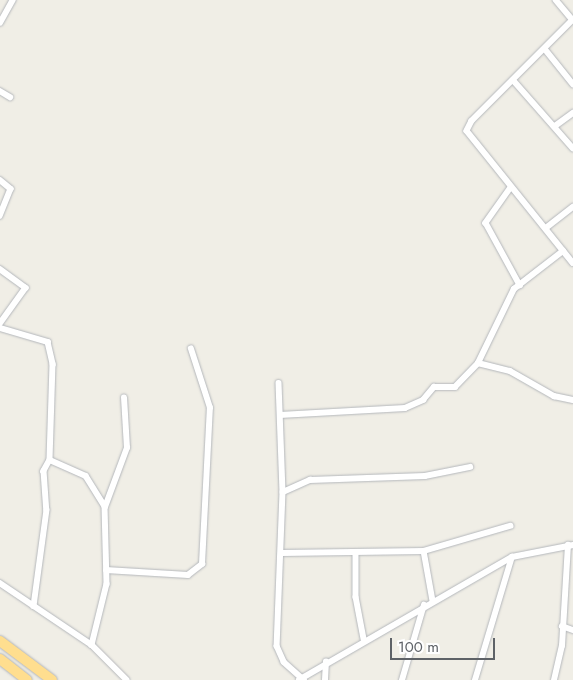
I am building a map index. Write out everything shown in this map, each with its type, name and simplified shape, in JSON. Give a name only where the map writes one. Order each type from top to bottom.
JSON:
[{"type":"highway","points":[[0,640],[52,680]]},
{"type":"highway","points":[[0,659],[27,680]]},
{"type":"street","points":[[0,23],[13,0]]},
{"type":"street","points":[[556,0],[573,20],[515,82],[472,121],[467,131],[510,189],[546,228],[573,263]]},
{"type":"street","points":[[545,49],[573,84]]},
{"type":"street","points":[[515,82],[573,148]]},
{"type":"street","points":[[0,91],[10,97]]},
{"type":"street","points":[[555,126],[573,113]]},
{"type":"street","points":[[0,180],[11,188],[0,216]]},
{"type":"street","points":[[510,189],[486,223],[520,285]]},
{"type":"street","points":[[546,228],[573,207]]},
{"type":"street","points":[[280,415],[405,408],[423,400],[434,387],[455,387],[478,363],[520,285],[563,251]]},
{"type":"street","points":[[0,269],[26,288],[0,326],[48,342],[51,348],[55,398],[49,422],[50,460],[44,472],[47,510],[34,606]]},
{"type":"street","points":[[106,570],[188,575],[202,564],[210,408],[191,349]]},
{"type":"street","points":[[478,363],[510,371],[554,396],[573,400]]},
{"type":"street","points":[[279,382],[283,492],[277,646],[284,662],[301,679],[364,639],[512,557],[570,545],[562,626],[554,680]]},
{"type":"street","points":[[92,645],[106,570],[105,507],[127,448],[124,398]]},
{"type":"street","points":[[50,460],[86,476],[105,507]]},
{"type":"street","points":[[283,492],[310,480],[425,476],[470,467]]},
{"type":"street","points":[[282,553],[424,551],[510,526]]},
{"type":"street","points":[[424,551],[433,600]]},
{"type":"street","points":[[356,553],[356,597],[364,639]]},
{"type":"street","points":[[474,680],[512,557]]},
{"type":"street","points":[[0,582],[92,645],[127,680]]},
{"type":"street","points":[[402,680],[424,605]]},
{"type":"street","points":[[562,626],[573,630]]},
{"type":"street","points":[[325,680],[326,662]]}]
